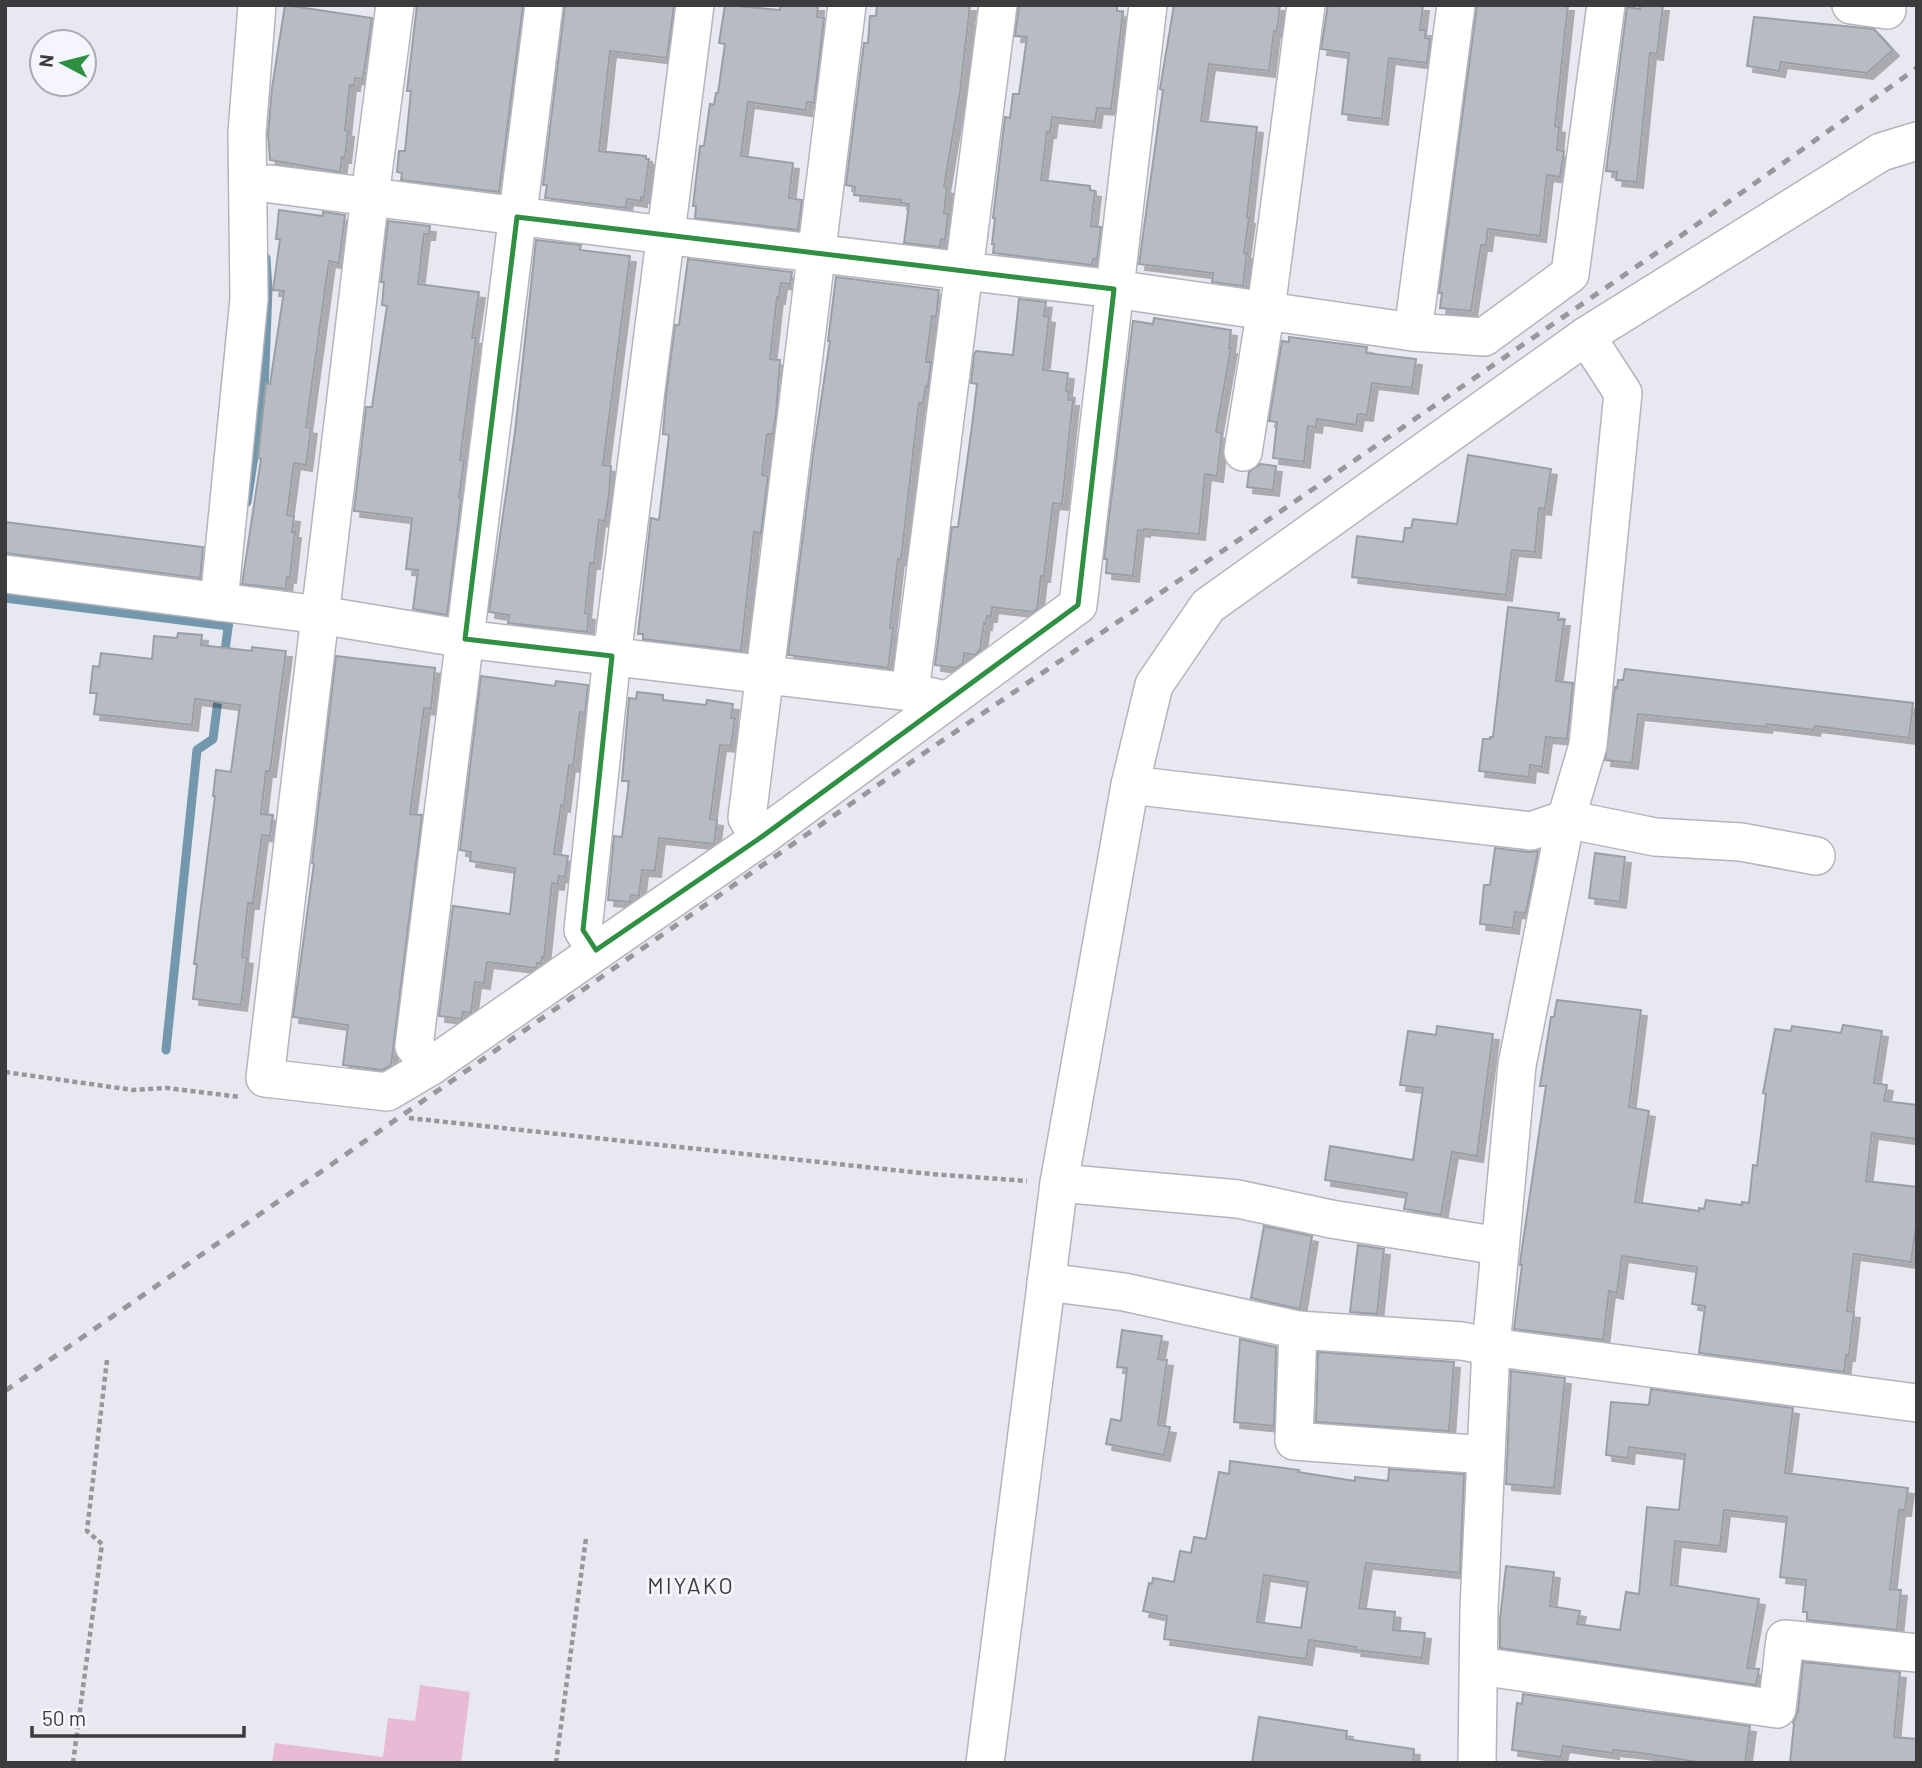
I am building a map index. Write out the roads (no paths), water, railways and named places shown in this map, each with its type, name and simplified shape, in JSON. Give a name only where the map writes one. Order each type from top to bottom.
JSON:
[{"type":"street","points":[[219,602],[249,299],[247,133],[257,5]]},
{"type":"street","points":[[395,5],[265,1078],[387,1092],[431,1066],[760,838],[1078,605],[1148,5]]},
{"type":"street","points":[[431,1066],[414,1046],[544,5]]},
{"type":"street","points":[[596,950],[583,930],[611,656],[695,5]]},
{"type":"street","points":[[760,838],[747,818],[762,676],[847,5]]},
{"type":"street","points":[[910,692],[998,5]]},
{"type":"street","points":[[1243,452],[1266,309],[1306,5]]},
{"type":"street","points":[[1413,332],[1456,5]]},
{"type":"street","points":[[271,184],[1114,289],[1413,332],[1483,337],[1570,274],[1606,5]]},
{"type":"street","points":[[1851,5],[1887,10]]},
{"type":"street","points":[[985,1763],[1059,1184],[1130,785],[1154,685],[1208,606],[1586,336],[1881,152],[1917,141]]},
{"type":"street","points":[[1477,1763],[1479,1609],[1491,1347],[1517,1065],[1566,819],[1588,745],[1623,393],[1586,336]]},
{"type":"street","points":[[5,574],[320,615],[465,639],[910,692],[946,700]]},
{"type":"street","points":[[1130,785],[1531,831],[1566,819],[1654,837],[1741,842],[1816,856]]},
{"type":"street","points":[[1059,1184],[1238,1199],[1331,1219],[1499,1246]]},
{"type":"street","points":[[1046,1282],[1124,1292],[1298,1330],[1462,1342],[1917,1403]]},
{"type":"street","points":[[1298,1330],[1294,1441],[1486,1455]]},
{"type":"street","points":[[1479,1666],[1777,1709],[1785,1639],[1917,1653]]},
{"type":"waterway","points":[[247,502],[264,391],[268,289],[266,258]]},
{"type":"waterway","points":[[5,598],[228,626]]},
{"type":"waterway","points":[[224,658],[230,613]]},
{"type":"waterway","points":[[166,1050],[197,750],[213,739],[219,692]]},
{"type":"railway","points":[[5,1391],[927,751],[1665,247],[1917,68]]},
{"type":"district","name":"MIYAKO","points":[[691,1586]]}]
